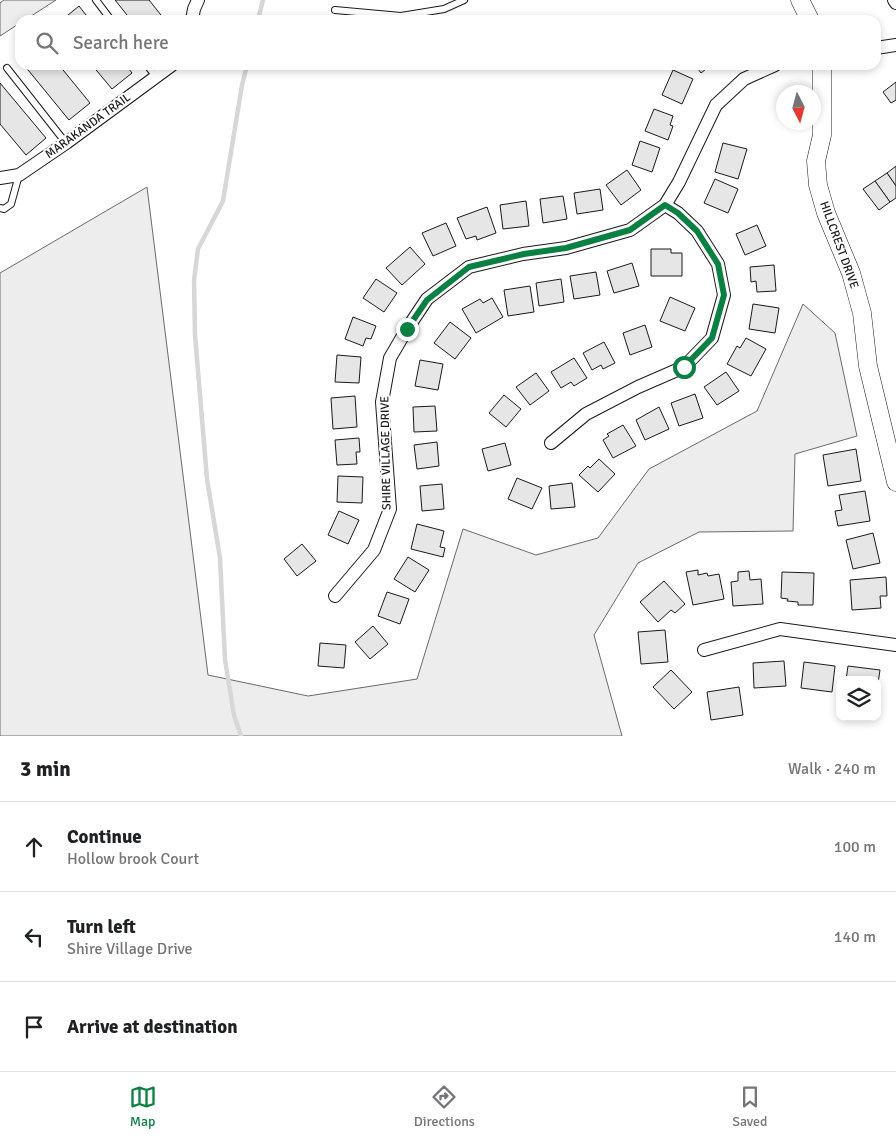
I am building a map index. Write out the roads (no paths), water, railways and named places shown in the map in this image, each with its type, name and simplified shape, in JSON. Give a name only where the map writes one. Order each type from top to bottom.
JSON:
[{"type":"street","points":[[193,15],[198,0]]},
{"type":"street","points":[[800,0],[808,15]]},
{"type":"street","points":[[881,47],[896,45]]},
{"type":"street","name":"MARAKANDA TRAIL","points":[[0,178],[19,175],[165,70]]},
{"type":"street","name":"SHIRE VILLAGE DRIVE","points":[[335,596],[374,550],[390,509],[382,402],[390,358],[427,300],[469,267],[524,254],[566,248],[630,230],[665,205],[679,182],[716,105],[744,80],[765,70]]},
{"type":"street","name":"HILLCREST DRIVE","points":[[822,70],[822,135],[816,161],[818,185],[826,213],[851,273],[862,314],[868,366],[896,482]]},
{"type":"street","points":[[551,443],[586,414],[638,387],[684,367],[712,338],[724,295],[718,264],[697,231],[678,213],[665,205]]},
{"type":"street","points":[[704,650],[780,629],[896,645]]},
{"type":"lane","points":[[96,0],[108,15]]},
{"type":"lane","points":[[407,15],[444,9],[464,0]]},
{"type":"lane","points":[[335,10],[390,15]]},
{"type":"lane","points":[[7,68],[66,143]]},
{"type":"lane","points":[[151,70],[156,77]]},
{"type":"lane","points":[[0,208],[4,209],[11,204],[19,175]]},
{"type":"waterway","points":[[259,15],[263,0]]},
{"type":"waterway","points":[[241,736],[234,715],[225,660],[220,558],[207,479],[195,335],[194,280],[198,249],[223,201],[246,70]]}]
